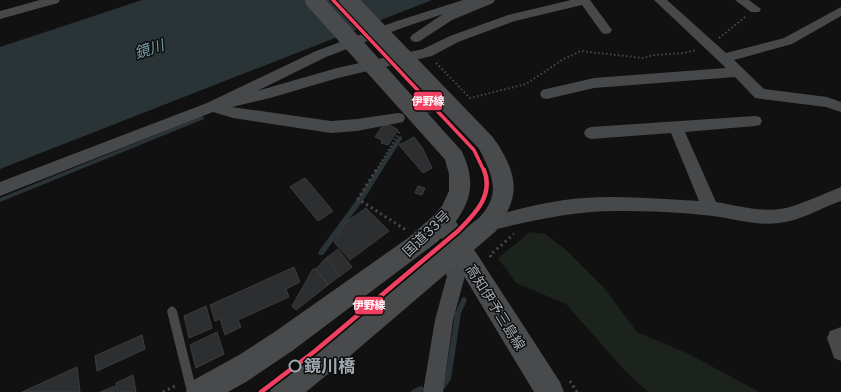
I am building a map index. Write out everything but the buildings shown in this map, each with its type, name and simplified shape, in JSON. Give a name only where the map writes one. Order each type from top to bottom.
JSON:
[{"type":"highway","name":"国道33号","points":[[200,392],[234,374],[399,259],[443,222],[456,204],[461,189],[460,169],[454,156],[314,0]]},
{"type":"highway","points":[[284,392],[342,346],[488,224],[498,209],[503,191],[502,173],[497,158],[486,143],[348,0]]},
{"type":"main road","name":"高知伊予三島線","points":[[443,222],[452,254],[559,385]]},
{"type":"street","points":[[0,16],[54,0]]},
{"type":"street","points":[[0,189],[212,107],[321,54],[398,25],[475,0]]},
{"type":"street","points":[[416,38],[448,17],[489,0]]},
{"type":"street","points":[[212,107],[270,93],[337,73],[427,53],[454,39],[512,18],[584,0],[606,30]]},
{"type":"street","points":[[660,0],[760,94],[827,102],[841,107]]},
{"type":"street","points":[[741,0],[755,9]]},
{"type":"street","points":[[723,58],[788,42],[838,17]]},
{"type":"street","points":[[547,94],[594,83],[738,72]]},
{"type":"street","points":[[212,107],[233,113],[331,127],[357,125],[398,118]]},
{"type":"street","points":[[591,133],[755,121]]},
{"type":"street","points":[[676,127],[711,209]]},
{"type":"street","points":[[488,224],[565,206],[613,204],[711,209],[753,216],[790,215],[822,200],[841,194]]},
{"type":"street","points":[[433,392],[444,320],[456,276],[452,267],[452,254]]},
{"type":"street","points":[[841,336],[837,338],[841,351]]},
{"type":"lane","points":[[172,312],[192,392]]},
{"type":"path","points":[[463,100],[526,84],[562,60],[581,51],[643,58],[654,55],[684,53],[710,46],[755,9]]},
{"type":"path","points":[[427,53],[470,98]]},
{"type":"path","points":[[398,118],[403,126],[358,199],[421,240]]},
{"type":"path","points":[[492,260],[490,255],[521,227],[530,224],[526,215]]},
{"type":"path","points":[[559,385],[577,392]]},
{"type":"shaded area","points":[[530,232],[545,234],[565,249],[604,288],[637,332],[689,354],[759,392],[648,392],[627,373],[566,304],[516,283],[498,258]]},
{"type":"water","name":"鏡川","points":[[142,0],[432,0],[0,169],[0,47]]},
{"type":"waterway","points":[[420,113],[431,111]]},
{"type":"waterway","points":[[0,200],[202,118]]},
{"type":"waterway","points":[[321,253],[360,200],[400,138]]},
{"type":"waterway","points":[[443,386],[448,379],[458,313],[464,300]]},
{"type":"waterway","points":[[414,392],[421,389]]},
{"type":"transit line","name":"伊野線","points":[[261,392],[315,351],[458,231],[476,211],[486,194],[486,175],[474,150],[333,0]]},
{"type":"place","name":"鏡川橋","points":[[295,366]]}]
